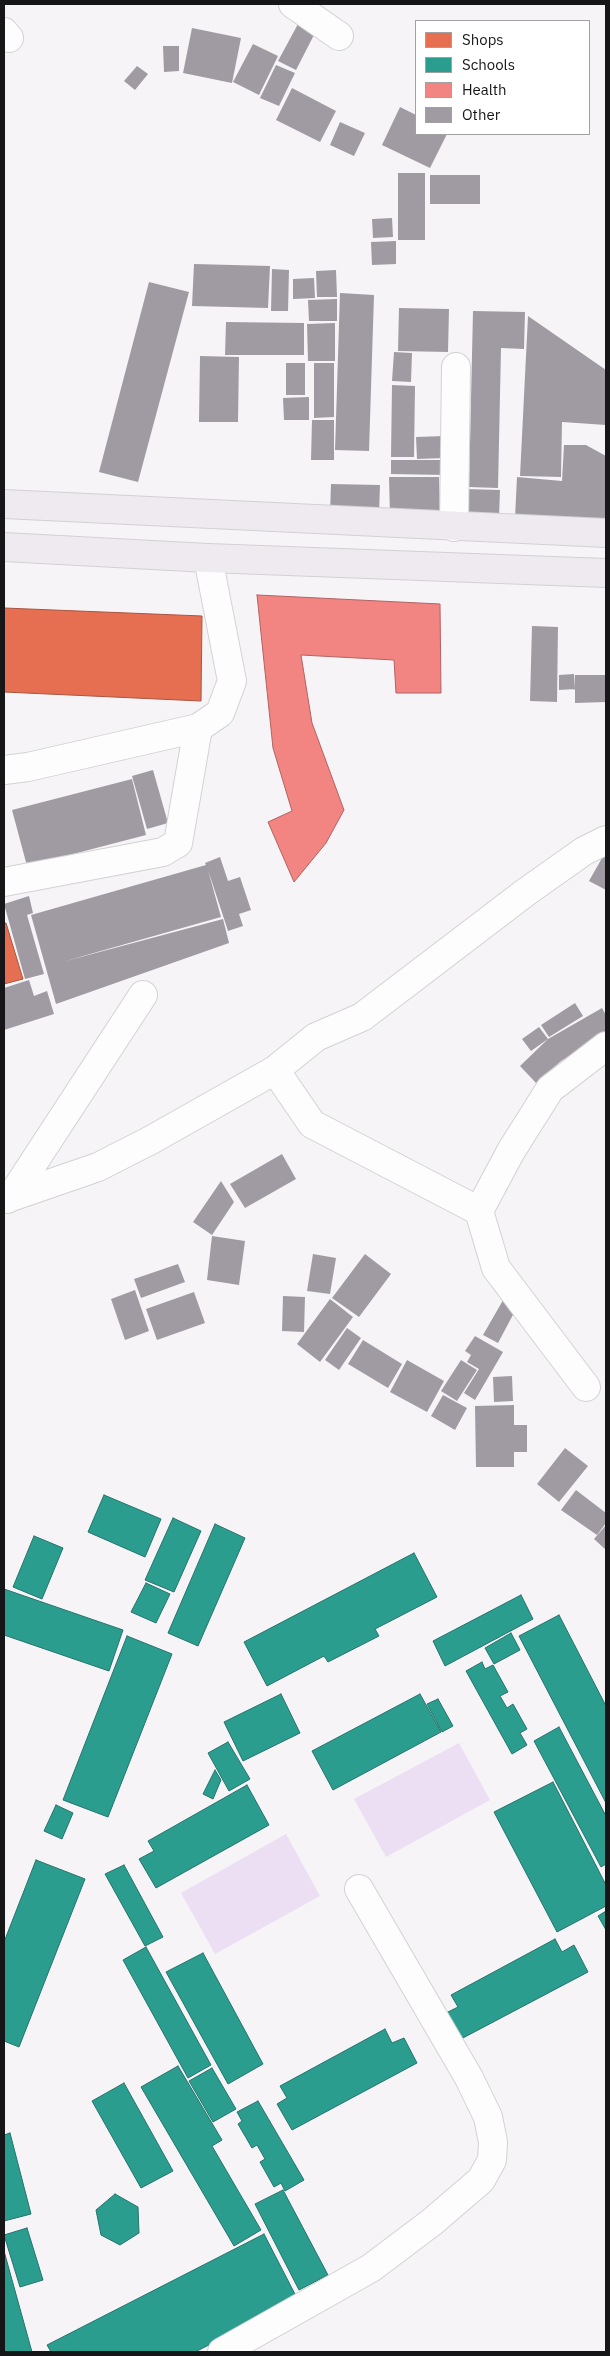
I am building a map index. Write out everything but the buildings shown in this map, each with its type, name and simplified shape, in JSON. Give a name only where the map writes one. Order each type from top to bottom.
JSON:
[{"type":"main road","points":[[4,504],[606,533]]},
{"type":"main road","points":[[4,546],[208,558],[606,573]]},
{"type":"lane","points":[[293,4],[339,36]]},
{"type":"lane","points":[[454,527],[456,367]]},
{"type":"lane","points":[[4,770],[28,767],[198,728],[220,713],[232,681],[208,558]]},
{"type":"lane","points":[[4,882],[163,852],[178,843],[198,728]]},
{"type":"lane","points":[[7,1199],[98,1167],[151,1140],[275,1070],[316,1037],[362,1017],[526,892],[584,852],[606,840]]},
{"type":"lane","points":[[7,1199],[143,995]]},
{"type":"lane","points":[[586,1387],[496,1268],[479,1211],[510,1151],[550,1089],[606,1046]]},
{"type":"lane","points":[[275,1070],[312,1124],[479,1211]]},
{"type":"lane","points":[[222,2352],[371,2268],[432,2222],[481,2180],[492,2160],[493,2142],[488,2117],[469,2078],[359,1889]]},
{"type":"shaded area","points":[[459,1743],[490,1800],[386,1857],[354,1799]]},
{"type":"shaded area","points":[[286,1834],[320,1896],[215,1954],[181,1893]]}]
